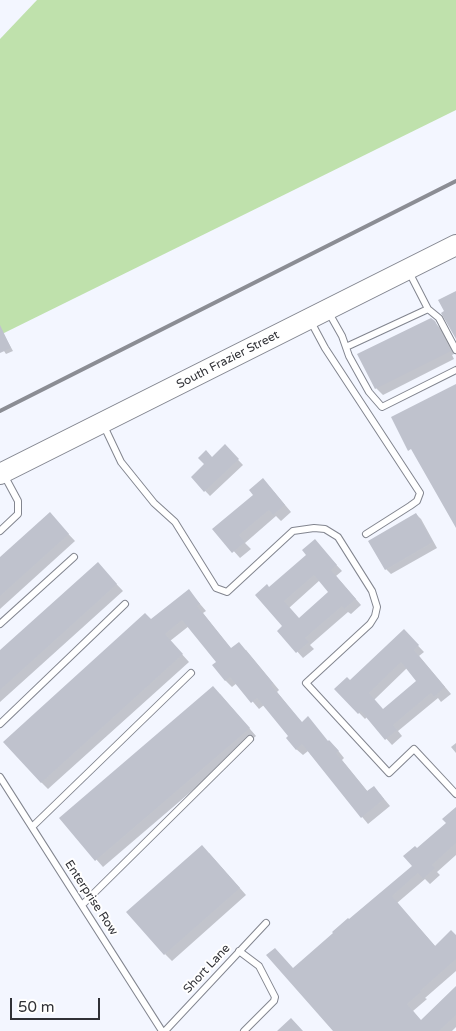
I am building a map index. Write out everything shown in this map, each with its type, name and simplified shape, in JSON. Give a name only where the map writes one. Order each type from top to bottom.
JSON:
[{"type":"main road","name":"South Frazier Street","points":[[2,474],[456,245]]},
{"type":"lane","points":[[408,269],[428,309],[439,318],[456,350]]},
{"type":"lane","points":[[346,347],[428,309]]},
{"type":"lane","points":[[328,310],[342,336],[348,356],[369,392],[382,407],[456,370]]},
{"type":"lane","points":[[310,319],[325,348],[420,493],[417,501],[366,534]]},
{"type":"lane","points":[[103,423],[121,462],[154,503],[175,522],[216,588],[227,592],[293,531],[319,529],[338,537],[367,581],[376,599],[377,607],[375,616],[370,624],[306,683],[390,773],[414,749],[456,794]]},
{"type":"lane","points":[[0,531],[18,514],[18,501],[2,474]]},
{"type":"lane","points":[[0,624],[74,556]]},
{"type":"lane","points":[[0,724],[125,604]]},
{"type":"lane","points":[[32,827],[191,673]]},
{"type":"lane","points":[[82,905],[250,738]]},
{"type":"lane","name":"Enterprise Row","points":[[0,777],[163,1031]]},
{"type":"lane","name":"Short Lane","points":[[163,1031],[266,922]]},
{"type":"lane","points":[[239,951],[259,966],[274,997],[274,1001],[244,1031]]},
{"type":"green space","points":[[37,0],[456,0],[456,110],[0,335],[0,39]]},
{"type":"building","points":[[456,291],[456,339],[441,313],[444,311],[438,300]]},
{"type":"building","points":[[431,318],[435,321],[451,351],[375,389],[357,354]]},
{"type":"building","points":[[0,325],[11,348],[0,353]]},
{"type":"building","points":[[456,384],[456,528],[411,449],[408,451],[391,417]]},
{"type":"building","points":[[225,444],[239,459],[204,492],[191,477],[204,464],[198,458],[206,450],[212,457]]},
{"type":"building","points":[[263,478],[285,505],[273,515],[269,510],[239,535],[245,542],[232,553],[212,529],[253,495],[249,490]]},
{"type":"building","points":[[50,512],[69,534],[0,596],[0,557]]},
{"type":"building","points":[[416,513],[433,542],[385,570],[368,541]]},
{"type":"building","points":[[315,539],[337,565],[331,570],[356,599],[344,609],[342,606],[305,638],[309,642],[296,653],[277,631],[282,626],[255,595],[267,584],[269,587],[306,555],[302,550]],"holes":[[[314,575],[328,592],[299,618],[284,601]]]},
{"type":"building","points":[[98,562],[117,584],[0,690],[0,650]]},
{"type":"building","points":[[189,589],[200,604],[197,606],[231,648],[239,642],[302,722],[308,716],[328,741],[339,751],[336,753],[367,791],[374,786],[384,799],[361,818],[302,744],[296,750],[286,738],[288,736],[257,698],[251,703],[230,677],[225,681],[212,665],[216,662],[182,620],[165,634],[183,654],[41,783],[3,742],[145,613],[151,619]]},
{"type":"building","points":[[404,629],[419,645],[414,650],[445,687],[434,697],[431,693],[393,725],[397,730],[385,740],[361,711],[358,714],[334,689],[347,677],[350,680]],"holes":[[[401,662],[416,681],[383,709],[369,693]]]},
{"type":"building","points":[[213,686],[250,728],[95,861],[59,818]]},
{"type":"building","points":[[456,807],[456,843],[432,865],[435,868],[423,879],[418,873],[392,896],[435,946],[451,930],[456,935],[456,959],[407,1004],[421,1020],[456,986],[456,1015],[439,1031],[333,1031],[266,955],[275,948],[293,968],[348,918],[412,866],[403,856],[415,846],[417,848],[446,823],[442,819]]},
{"type":"building","points":[[202,845],[240,888],[164,955],[126,912]]},
{"type":"building","points":[[291,1018],[303,1031],[277,1031]]},
{"type":"railway","points":[[0,411],[456,181]]}]
